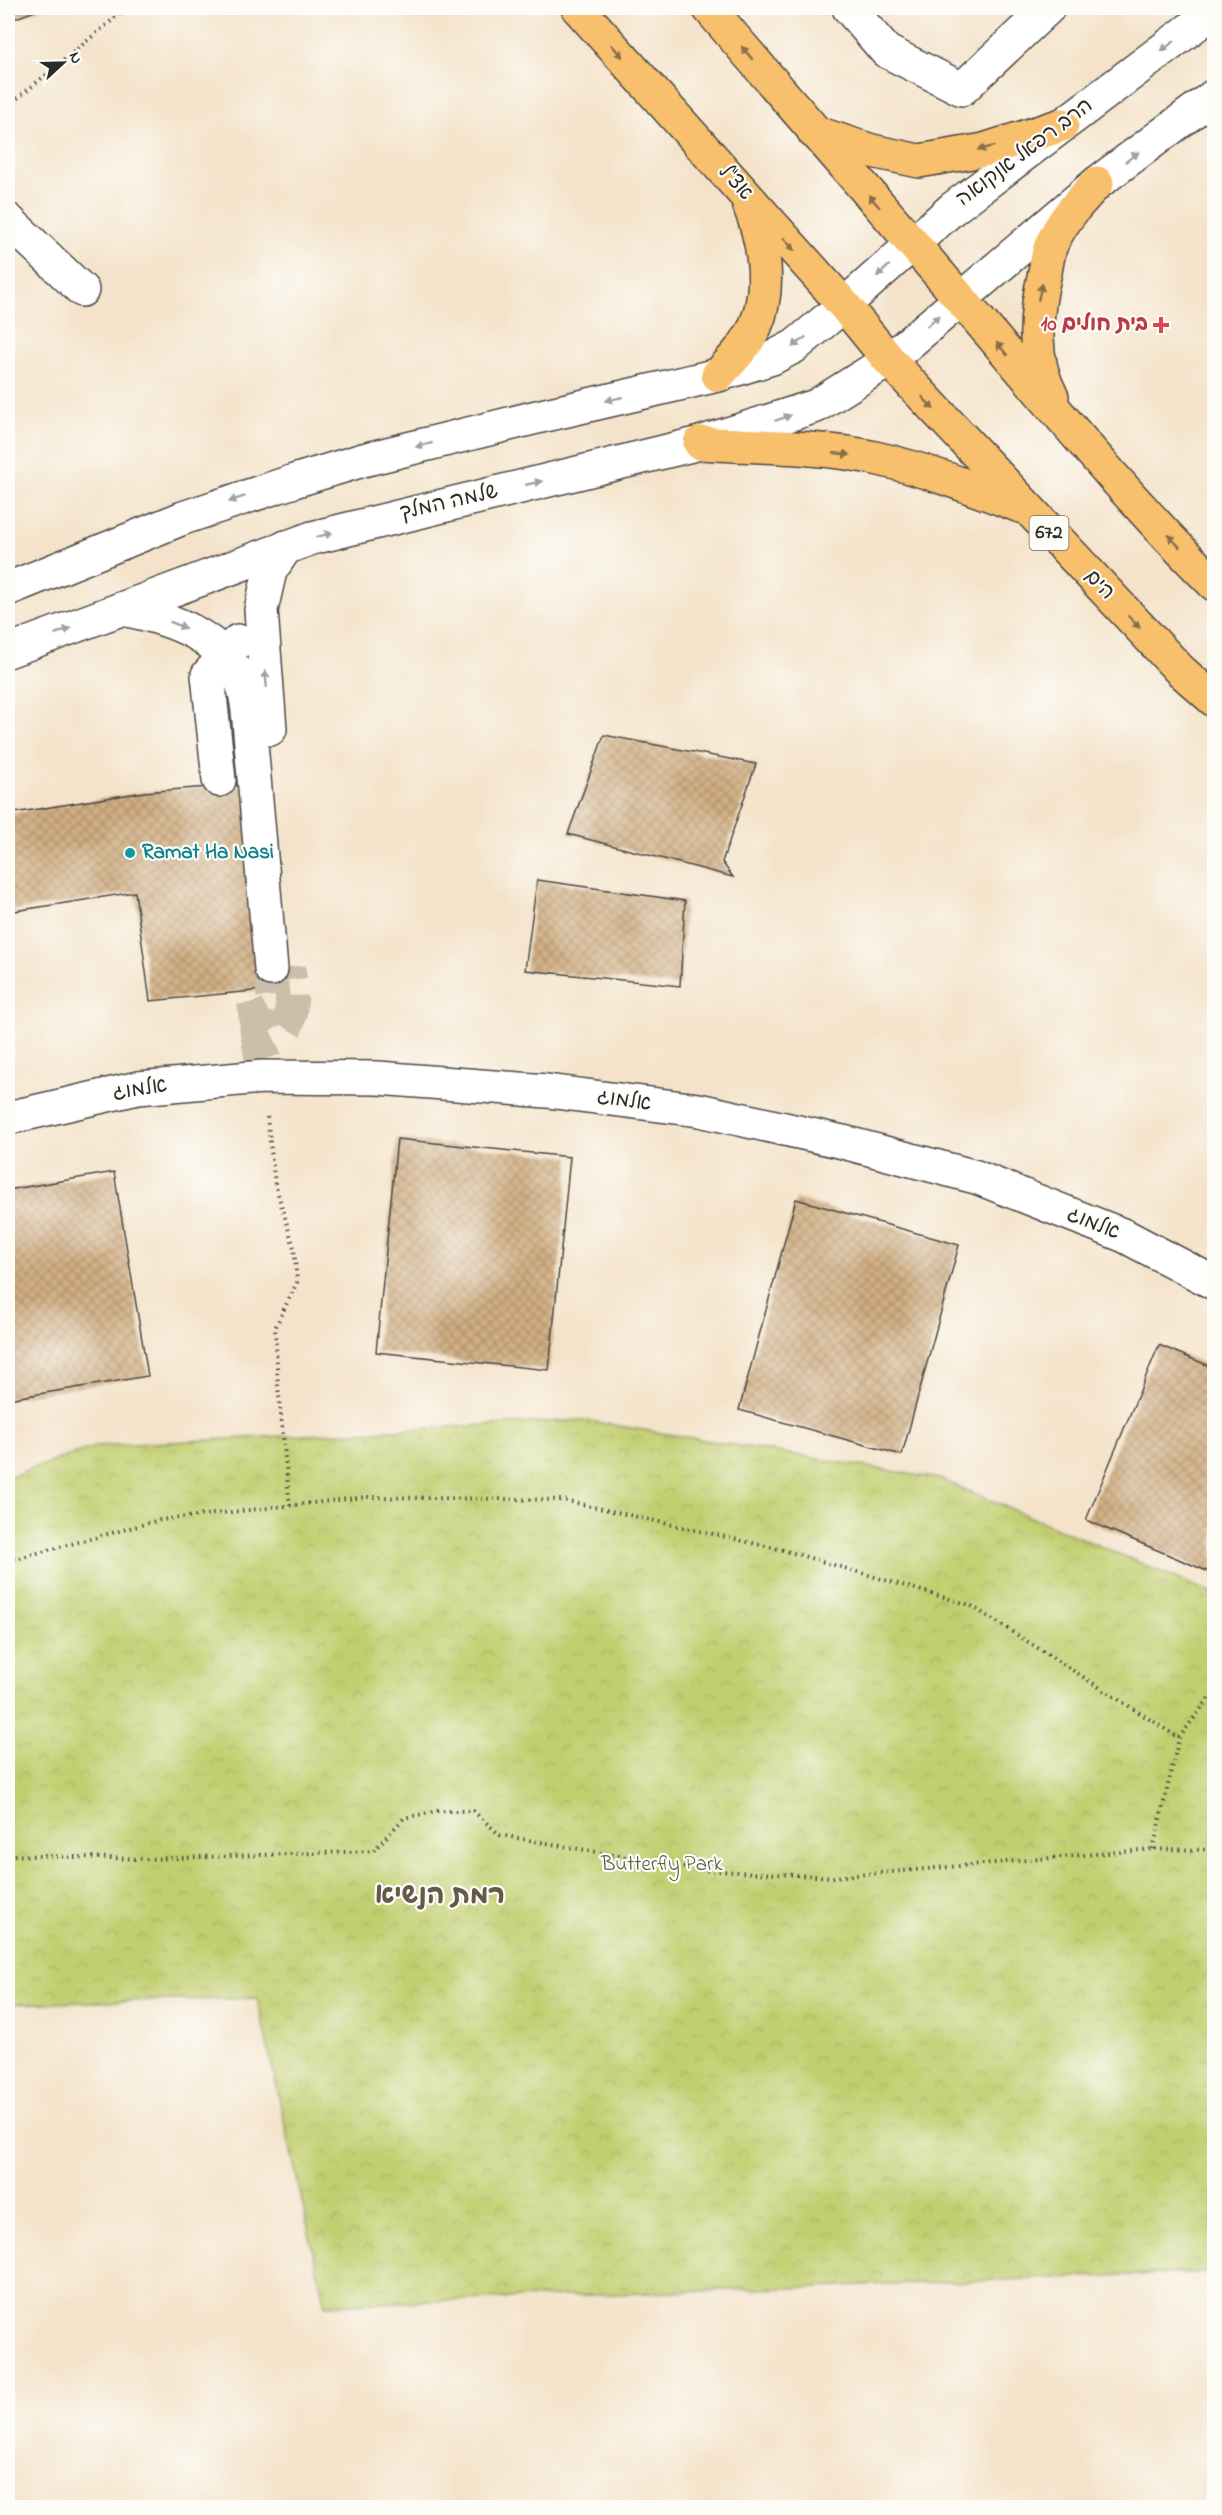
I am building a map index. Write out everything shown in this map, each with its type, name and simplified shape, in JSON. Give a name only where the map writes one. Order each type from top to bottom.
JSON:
[{"type":"main road","name":"אצ\"ל","points":[[578,8],[844,305],[889,360]]},
{"type":"main road","points":[[709,8],[813,132],[960,298],[1068,428],[1215,584]]},
{"type":"main road","points":[[813,132],[872,151],[919,160],[984,150],[1062,125]]},
{"type":"main road","points":[[1068,428],[1043,381],[1036,343],[1038,303],[1051,243],[1068,214],[1097,183]]},
{"type":"main road","points":[[718,375],[754,328],[763,301],[764,264],[757,224],[747,196]]},
{"type":"main road","name":"הים","points":[[889,360],[1179,670],[1215,700]]},
{"type":"main road","points":[[700,443],[810,450],[875,458],[953,481],[1025,508]]},
{"type":"street","points":[[849,8],[886,51],[962,89],[1048,8]]},
{"type":"street","name":"הרב רפאל אנקואה","points":[[844,305],[952,209],[1215,11]]},
{"type":"street","points":[[889,360],[1097,183],[1215,96]]},
{"type":"street","points":[[8,220],[82,290]]},
{"type":"street","points":[[8,589],[183,518],[363,460],[526,419],[718,375],[780,354],[795,346],[844,305]]},
{"type":"street","name":"שלמה המלך","points":[[8,651],[286,547],[381,520],[700,443],[816,406],[889,360]]},
{"type":"street","points":[[122,609],[150,614],[205,638],[224,655],[236,672],[244,690],[280,968],[261,610],[270,571],[286,547]]},
{"type":"street","points":[[219,780],[208,675],[261,610]]},
{"type":"street","name":"אלמוג","points":[[8,1118],[138,1088],[263,1077],[378,1078],[547,1090],[699,1110],[843,1142],[976,1177],[1125,1236],[1215,1283]]},
{"type":"path","points":[[8,106],[127,8]]},
{"type":"path","points":[[263,1077],[275,1184],[294,1248],[297,1282],[275,1328],[278,1386],[291,1506]]},
{"type":"path","points":[[8,1561],[160,1520],[366,1497],[563,1500],[783,1550],[969,1605],[1179,1738]]},
{"type":"path","points":[[1153,1849],[1179,1738],[1215,1691]]},
{"type":"path","points":[[8,1855],[146,1859],[373,1851],[404,1818],[438,1810],[473,1811],[500,1835],[699,1870],[834,1877],[1153,1849],[1215,1850]]},
{"type":"green space","name":"Butterfly Park","points":[[583,1420],[940,1479],[1214,1594],[1214,2272],[325,2305],[257,1998],[8,2004],[8,1477],[97,1446]]},
{"type":"building","points":[[8,8],[43,8],[8,21]]},
{"type":"building","points":[[604,735],[756,764],[722,862],[733,877],[568,834]]},
{"type":"building","name":"Ramat Ha Nasi","points":[[247,784],[263,990],[150,1001],[135,892],[8,912],[8,814],[144,792]]},
{"type":"building","points":[[537,880],[685,901],[680,986],[525,970]]},
{"type":"building","points":[[397,1139],[570,1157],[549,1370],[376,1352]]},
{"type":"building","points":[[114,1172],[148,1376],[8,1399],[8,1190]]},
{"type":"building","points":[[796,1199],[959,1245],[902,1455],[739,1410]]},
{"type":"building","points":[[1159,1345],[1214,1368],[1214,1574],[1086,1520]]},
{"type":"tunnel","points":[[242,1045],[274,1039],[286,1027],[292,1001],[289,967]]},
{"type":"tunnel","points":[[239,1021],[258,1019],[269,1013],[273,996],[271,974]]},
{"type":"place","name":"בית חולים 10","points":[[1161,325]]},
{"type":"place","name":"Ramat Ha Nasi","points":[[130,853]]},
{"type":"district","name":"רמת הנשיא","points":[[440,1896]]}]
